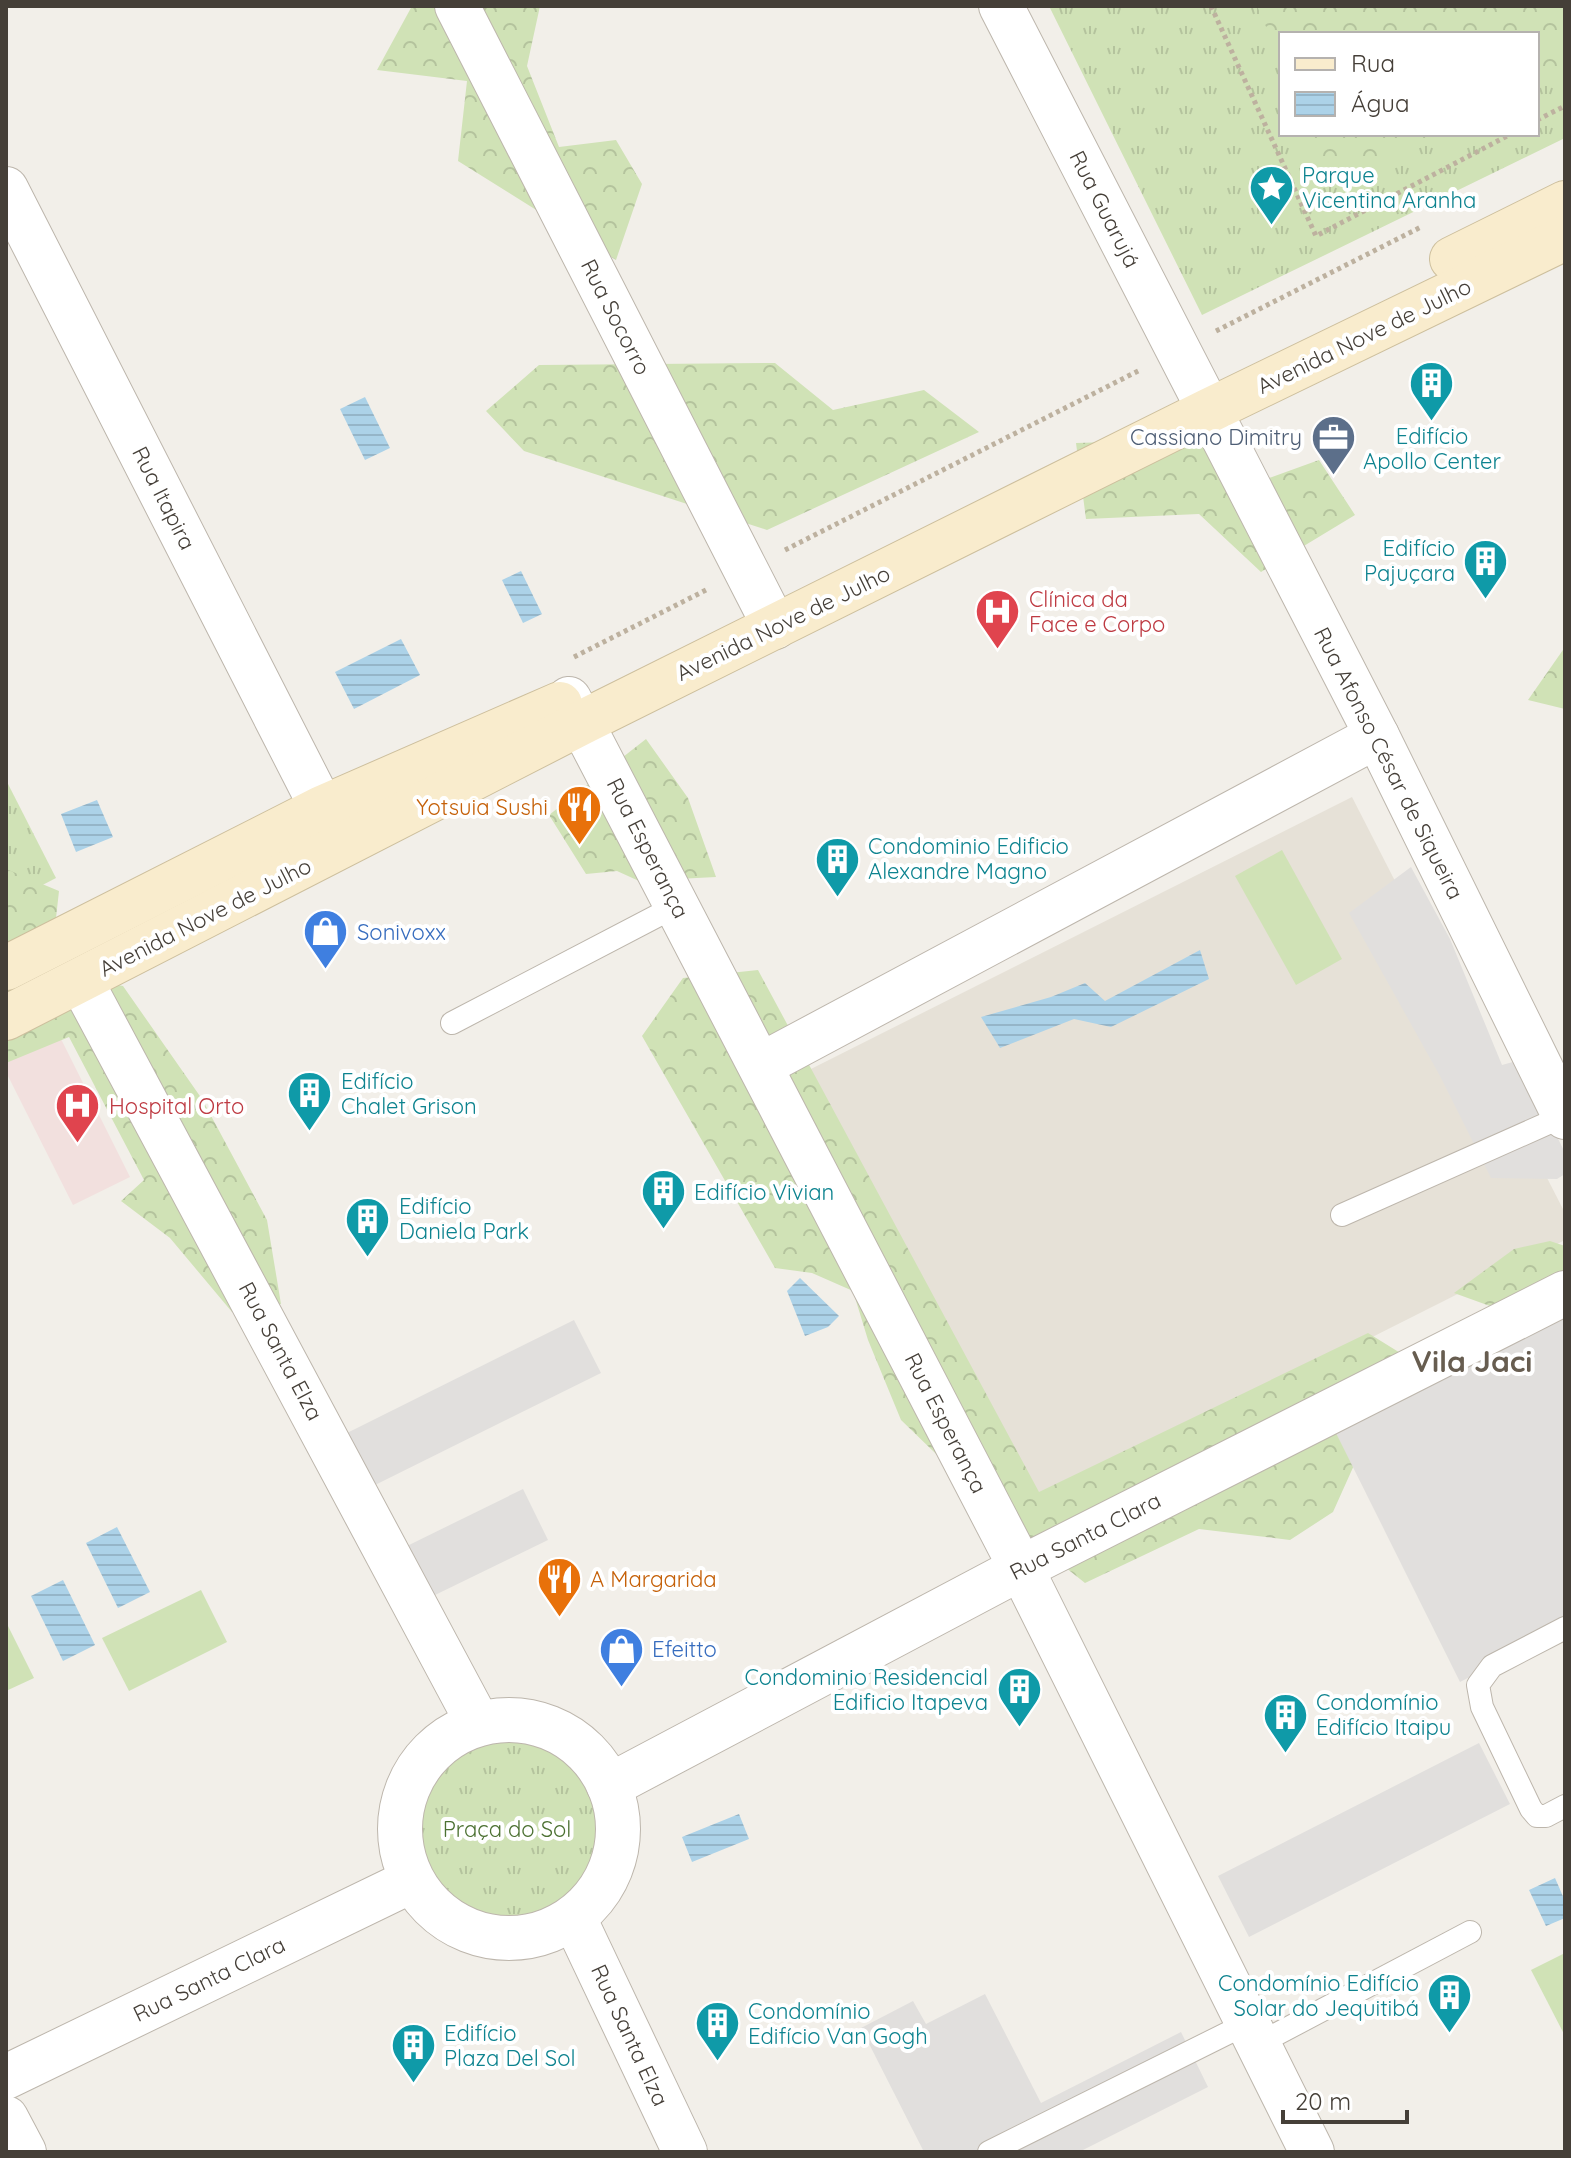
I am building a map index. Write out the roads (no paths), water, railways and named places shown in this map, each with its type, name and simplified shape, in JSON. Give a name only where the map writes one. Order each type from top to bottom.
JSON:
[{"type":"main road","name":"Avenida Nove de Julho","points":[[6,1018],[81,981],[576,711],[1202,399],[1565,203]]},
{"type":"main road","name":"Avenida Nove de Julho","points":[[1202,399],[1565,238]]},
{"type":"main road","name":"Avenida Nove de Julho","points":[[6,968],[322,808],[576,711]]},
{"type":"street","name":"Rua Socorro","points":[[457,6],[769,615]]},
{"type":"street","name":"Rua Guarujá","points":[[1001,6],[1202,399]]},
{"type":"street","name":"Rua Itapira","points":[[6,189],[322,808]]},
{"type":"street","name":"Rua Afonso César de Siqueira","points":[[1202,399],[1377,736],[1565,1116]]},
{"type":"street","name":"Rua Esperança","points":[[576,711],[1021,1568],[1312,2152]]},
{"type":"street","points":[[761,1065],[1377,736]]},
{"type":"street","name":"Rua Santa Elza","points":[[81,981],[478,1723]]},
{"type":"street","name":"Rua Santa Clara","points":[[609,1786],[1021,1568],[1565,1293]]},
{"type":"street","points":[[511,1719],[543,1724],[572,1740],[596,1762],[609,1786],[619,1827],[614,1861],[599,1893],[574,1918],[541,1934],[504,1939],[467,1931],[435,1911],[411,1881],[400,1850],[399,1818],[407,1786],[424,1758],[448,1737],[478,1723],[511,1719]]},
{"type":"street","name":"Rua Santa Clara","points":[[6,2077],[411,1881]]},
{"type":"street","name":"Rua Santa Elza","points":[[574,1918],[685,2152]]},
{"type":"street","points":[[6,2118],[24,2152]]},
{"type":"lane","points":[[452,1023],[678,905]]},
{"type":"lane","points":[[1342,1215],[1565,1116]]},
{"type":"lane","points":[[1565,1628],[1492,1666],[1478,1685],[1482,1707],[1531,1809],[1537,1816],[1546,1816],[1565,1806]]},
{"type":"lane","points":[[989,2152],[1253,2034],[1470,1932]]},
{"type":"water","points":[[365,397],[390,448],[365,460],[340,409]]},
{"type":"water","points":[[521,571],[542,614],[523,623],[502,580]]},
{"type":"water","points":[[401,639],[420,675],[354,709],[335,672]]},
{"type":"water","points":[[97,800],[113,837],[76,852],[61,814]]},
{"type":"water","points":[[1200,950],[1209,979],[1111,1027],[1074,1019],[1000,1048],[981,1017],[1051,997],[1085,983],[1105,1001]]},
{"type":"water","points":[[800,1278],[839,1316],[828,1327],[805,1336],[787,1291]]},
{"type":"water","points":[[117,1527],[150,1592],[118,1608],[86,1543]]},
{"type":"water","points":[[63,1580],[95,1645],[63,1661],[31,1596]]},
{"type":"water","points":[[739,1814],[749,1839],[692,1862],[682,1837]]},
{"type":"water","points":[[1555,1878],[1565,1901],[1565,1918],[1546,1926],[1529,1890]]},
{"type":"place","name":"Parque Vicentina Aranha","points":[[1271,227]]},
{"type":"place","name":"Edifício Apollo Center","points":[[1432,422]]},
{"type":"place","name":"Cassiano Dimitry","points":[[1333,476]]},
{"type":"place","name":"Edifício Pajuçara","points":[[1486,600]]},
{"type":"place","name":"Clínica da Face e Corpo","points":[[998,651]]},
{"type":"place","name":"Yotsuia Sushi","points":[[579,846]]},
{"type":"place","name":"Condominio Edificio Alexandre Magno","points":[[837,898]]},
{"type":"place","name":"Sonivoxx","points":[[326,971]]},
{"type":"place","name":"Edifício Chalet Grison","points":[[310,1133]]},
{"type":"place","name":"Hospital Orto","points":[[78,1145]]},
{"type":"place","name":"Edifício Vivian","points":[[663,1231]]},
{"type":"place","name":"Edifício Daniela Park","points":[[368,1258]]},
{"type":"place","name":"A Margarida","points":[[559,1618]]},
{"type":"place","name":"Efeitto","points":[[621,1688]]},
{"type":"place","name":"Condominio Residencial Edificio Itapeva","points":[[1019,1729]]},
{"type":"place","name":"Condomínio Edifício Itaipu","points":[[1285,1754]]},
{"type":"place","name":"Condomínio Edifício Solar do Jequitibá","points":[[1450,2035]]},
{"type":"place","name":"Condomínio Edifício Van Gogh","points":[[717,2063]]},
{"type":"place","name":"Edifício Plaza Del Sol","points":[[413,2085]]},
{"type":"district","name":"Vila Jaci","points":[[1472,1362]]},
{"type":"park label","name":"Praça do Sol","points":[[507,1829]]}]
